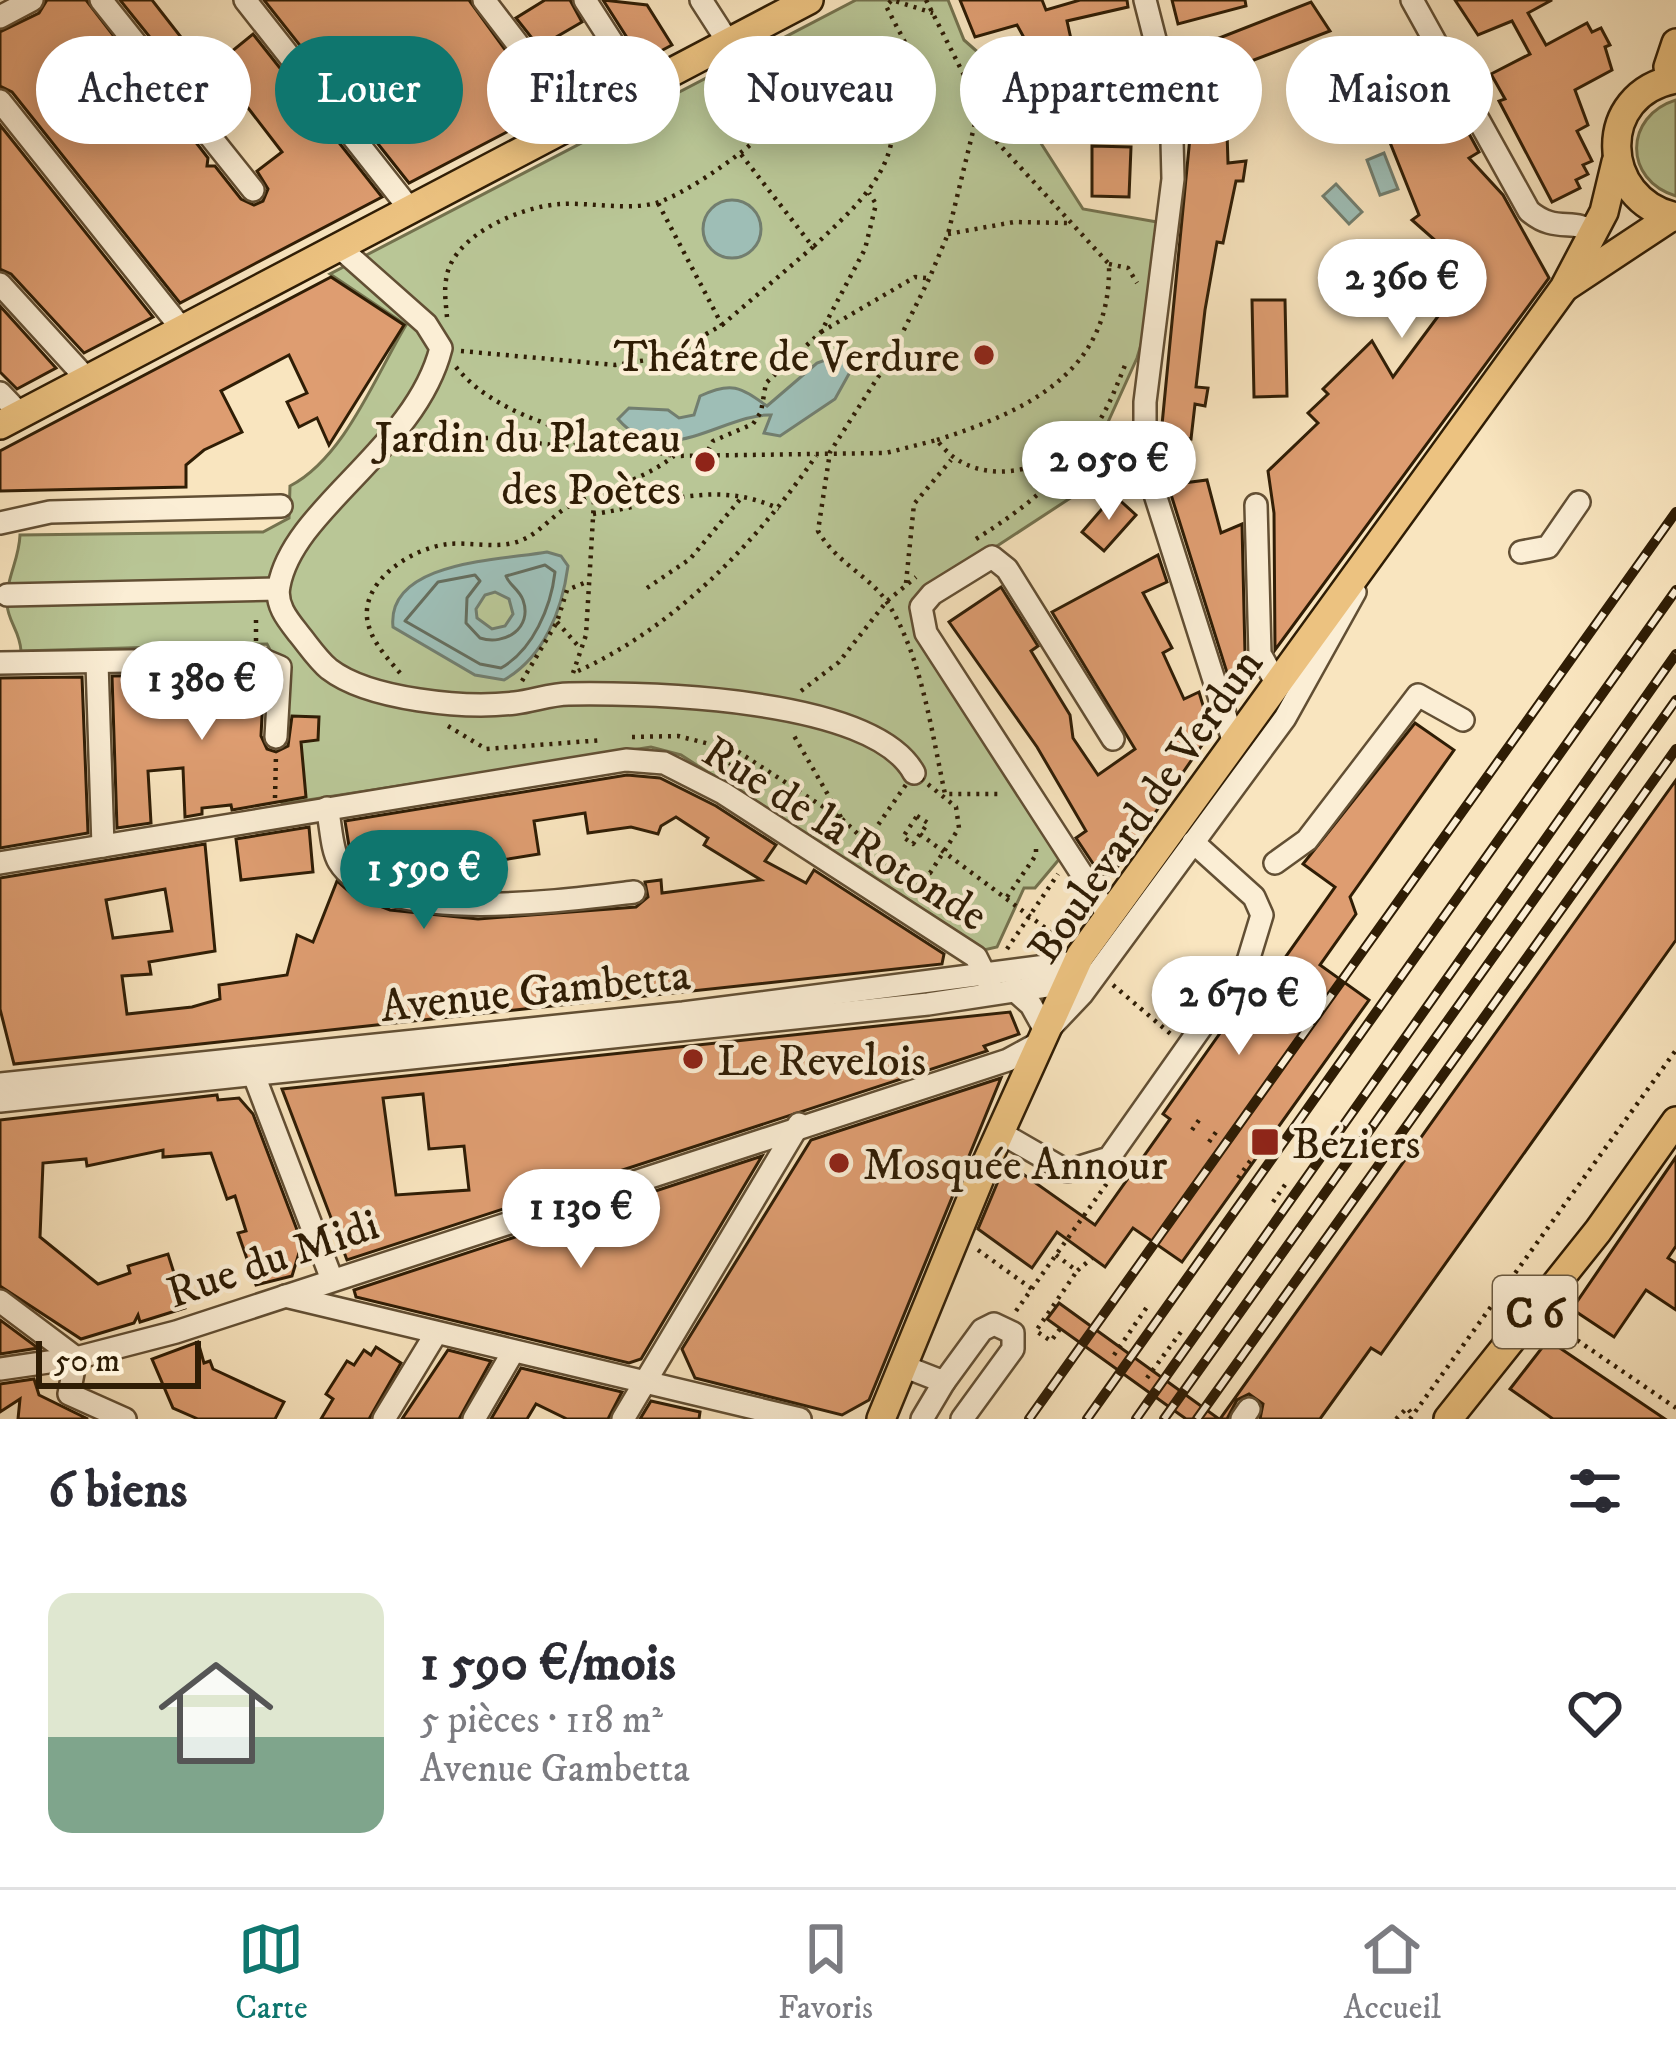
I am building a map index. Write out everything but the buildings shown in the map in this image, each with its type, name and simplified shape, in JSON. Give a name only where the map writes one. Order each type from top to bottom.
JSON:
[{"type":"main road","points":[[738,36],[796,3]]},
{"type":"main road","name":"Boulevard de Verdun","points":[[881,1419],[1072,973],[1564,288],[1595,233],[1616,162],[1622,117],[1670,66]]},
{"type":"main road","points":[[10,420],[530,144]]},
{"type":"main road","points":[[1616,162],[1626,187],[1646,206],[1673,217]]},
{"type":"main road","name":"Boulevard de Verdun","points":[[1564,288],[1673,217]]},
{"type":"main road","name":"C 6","points":[[1448,1419],[1585,1247],[1676,1121]]},
{"type":"street","points":[[0,16],[32,0]]},
{"type":"street","points":[[101,0],[254,190]]},
{"type":"street","points":[[245,0],[409,208]]},
{"type":"street","points":[[484,0],[512,36]]},
{"type":"street","points":[[585,0],[608,36]]},
{"type":"street","points":[[701,0],[724,36]]},
{"type":"street","points":[[1145,0],[1171,102],[1173,179],[1145,402],[1145,463],[1234,743]]},
{"type":"street","points":[[1412,0],[1529,212],[1546,225],[1579,226],[1595,233]]},
{"type":"street","points":[[0,100],[182,329]]},
{"type":"street","points":[[339,247],[426,324],[441,348],[432,384],[397,434],[290,557],[278,589],[283,614],[331,670],[424,702],[514,703],[561,694],[774,707],[875,737],[906,758],[914,773]]},
{"type":"street","points":[[0,284],[86,378]]},
{"type":"street","points":[[0,393],[10,420]]},
{"type":"street","points":[[1521,552],[1548,547],[1579,502]]},
{"type":"street","points":[[1256,505],[1260,654],[1277,685]]},
{"type":"street","points":[[0,523],[50,512],[281,506]]},
{"type":"street","points":[[993,978],[1031,1005],[1044,1037],[1115,951],[1286,718],[1375,550]]},
{"type":"street","points":[[1109,916],[926,633],[921,607],[992,557],[1007,569],[1113,739]]},
{"type":"street","points":[[7,595],[278,589]]},
{"type":"street","points":[[0,663],[261,658],[280,667],[276,737]]},
{"type":"street","points":[[98,663],[103,846]]},
{"type":"street","points":[[1274,863],[1307,840],[1418,695],[1463,720]]},
{"type":"street","name":"Rue de la Rotonde","points":[[0,863],[626,760],[664,764],[723,793],[993,978]]},
{"type":"street","points":[[327,808],[338,861],[358,879],[398,897],[531,905],[634,892]]},
{"type":"street","points":[[1001,1132],[1067,1172],[1109,1158],[1248,962],[1262,915],[1244,885],[1193,842]]},
{"type":"street","name":"Avenue Gambetta","points":[[2,1088],[252,1068],[684,1021],[928,1004],[993,978],[1072,973]]},
{"type":"street","name":"Rue du Midi","points":[[0,1369],[76,1358],[285,1295],[799,1124],[1008,1060],[1044,1037]]},
{"type":"street","points":[[252,1068],[331,1277]]},
{"type":"street","points":[[623,1419],[799,1124]]},
{"type":"street","points":[[285,1295],[800,1419]]},
{"type":"street","points":[[0,1301],[76,1358],[69,1394],[125,1419]]},
{"type":"street","points":[[922,1419],[982,1330],[1005,1325],[1013,1333],[1012,1349],[962,1419]]},
{"type":"street","points":[[384,1419],[435,1334]]},
{"type":"street","points":[[474,1419],[513,1352]]},
{"type":"street","points":[[903,1366],[944,1382]]},
{"type":"path","points":[[902,36],[886,6],[892,0],[933,13]]},
{"type":"path","points":[[926,0],[960,67]]},
{"type":"path","points":[[441,348],[448,331],[446,276],[468,242],[499,222],[555,204],[658,203],[750,144]]},
{"type":"path","points":[[441,348],[615,365],[666,357],[722,325],[813,248],[869,194],[889,144]]},
{"type":"path","points":[[945,794],[930,724],[892,611],[838,562],[818,531],[830,452],[889,360],[929,278],[948,234],[970,144]]},
{"type":"path","points":[[998,144],[1109,264],[1128,268],[1142,296]]},
{"type":"path","points":[[740,153],[813,248]]},
{"type":"path","points":[[821,332],[866,249],[876,204],[869,194]]},
{"type":"path","points":[[658,203],[722,325]]},
{"type":"path","points":[[948,234],[1014,222],[1068,223]]},
{"type":"path","points":[[441,348],[483,395],[547,420],[674,457],[886,453],[937,440],[1023,406],[1081,360],[1101,330],[1110,302],[1109,264]]},
{"type":"path","points":[[704,458],[713,440],[754,424],[766,383],[821,332],[914,278],[929,278]]},
{"type":"path","points":[[937,440],[951,460],[979,472],[1017,471],[1088,436],[1128,360]]},
{"type":"path","points":[[397,434],[418,441],[494,438],[570,447],[596,437]]},
{"type":"path","points":[[574,672],[684,600],[779,509],[816,456]]},
{"type":"path","points":[[424,702],[368,626],[367,605],[380,580],[417,554],[443,544],[512,544],[538,532],[572,504],[595,498],[674,457]]},
{"type":"path","points":[[906,583],[908,523],[914,504],[951,460]]},
{"type":"path","points":[[593,514],[713,492],[779,509]]},
{"type":"path","points":[[647,588],[690,559],[742,497]]},
{"type":"path","points":[[561,694],[582,650],[595,498]]},
{"type":"path","points":[[514,703],[557,622],[567,590],[590,581]]},
{"type":"path","points":[[557,622],[582,650]]},
{"type":"path","points":[[274,816],[276,737]]},
{"type":"path","points":[[839,869],[861,837],[871,835],[914,773],[956,807],[959,828],[930,873],[910,875],[861,837],[842,819]]},
{"type":"path","points":[[945,794],[1009,794]]},
{"type":"path","points":[[917,816],[928,823],[920,834],[914,844],[903,837],[917,816]]},
{"type":"path","points":[[920,834],[1031,914]]},
{"type":"path","points":[[1007,897],[1036,855],[1032,835]]},
{"type":"path","points":[[993,978],[1001,958],[1068,857]]},
{"type":"path","points":[[1116,987],[1187,1048]]},
{"type":"path","points":[[1396,1419],[1407,1408],[1412,1417],[1676,1050]]},
{"type":"path","points":[[1192,1130],[1199,1120]]},
{"type":"path","points":[[1209,1142],[1216,1132]]},
{"type":"path","points":[[1238,1178],[1253,1157]]},
{"type":"path","points":[[1005,1325],[1120,1165]]},
{"type":"path","points":[[1273,1202],[1287,1182]]},
{"type":"path","points":[[958,1234],[1032,1289]]},
{"type":"path","points":[[1056,1255],[1077,1271]]},
{"type":"path","points":[[1060,1329],[1051,1342],[1036,1331],[1077,1271],[1092,1258]]},
{"type":"path","points":[[1114,1355],[1149,1304]]},
{"type":"path","points":[[1557,1327],[1676,1408]]},
{"type":"path","points":[[1148,1378],[1183,1328]]},
{"type":"green space","name":"Jardin du Plateau des Poètes","points":[[856,0],[948,0],[962,36],[960,144],[1041,144],[1083,209],[1157,222],[1147,325],[1137,358],[1075,495],[933,588],[912,610],[1061,857],[1035,888],[1024,888],[997,947],[984,950],[681,755],[651,747],[282,804],[285,679],[267,644],[21,651],[7,604],[20,535],[263,532],[289,518],[290,486],[327,456],[342,436],[406,325],[330,274],[580,144],[680,144],[680,92],[704,79],[704,144],[936,144],[936,36],[787,36]]},
{"type":"green space","points":[[1676,100],[1676,196],[1646,176],[1637,148],[1647,120]]},
{"type":"water","points":[[1384,153],[1398,189],[1380,195],[1367,160]]},
{"type":"water","points":[[1336,184],[1362,212],[1349,224],[1323,196]]},
{"type":"water","points":[[732,200],[752,209],[761,229],[752,249],[732,258],[712,249],[703,229],[712,209]]},
{"type":"water","points":[[839,355],[850,372],[835,399],[780,436],[764,433],[771,415],[674,440],[636,434],[618,419],[629,408],[668,410],[679,418],[694,415],[700,396],[728,388],[767,406],[817,363]]},
{"type":"water","points":[[547,552],[561,556],[568,566],[556,616],[530,659],[504,680],[475,675],[393,627],[396,605],[408,588],[427,576],[451,567]],"holes":[[[495,592],[509,599],[513,614],[505,626],[492,629],[477,618],[476,609],[485,595]]]},
{"type":"railway","points":[[1029,1419],[1676,512]]},
{"type":"railway","points":[[1087,1419],[1676,590]]},
{"type":"railway","points":[[1136,1419],[1676,654]]},
{"type":"railway","points":[[1164,1419],[1676,700]]},
{"type":"railway","points":[[1197,1419],[1676,749]]},
{"type":"place","name":"Théâtre de Verdure","points":[[984,355]]},
{"type":"place","name":"Jardin du Plateau des Poètes","points":[[705,462]]},
{"type":"place","name":"Le Revelois","points":[[693,1059]]},
{"type":"place","name":"Béziers","points":[[1265,1142]]},
{"type":"place","name":"Mosquée Annour","points":[[839,1163]]}]
